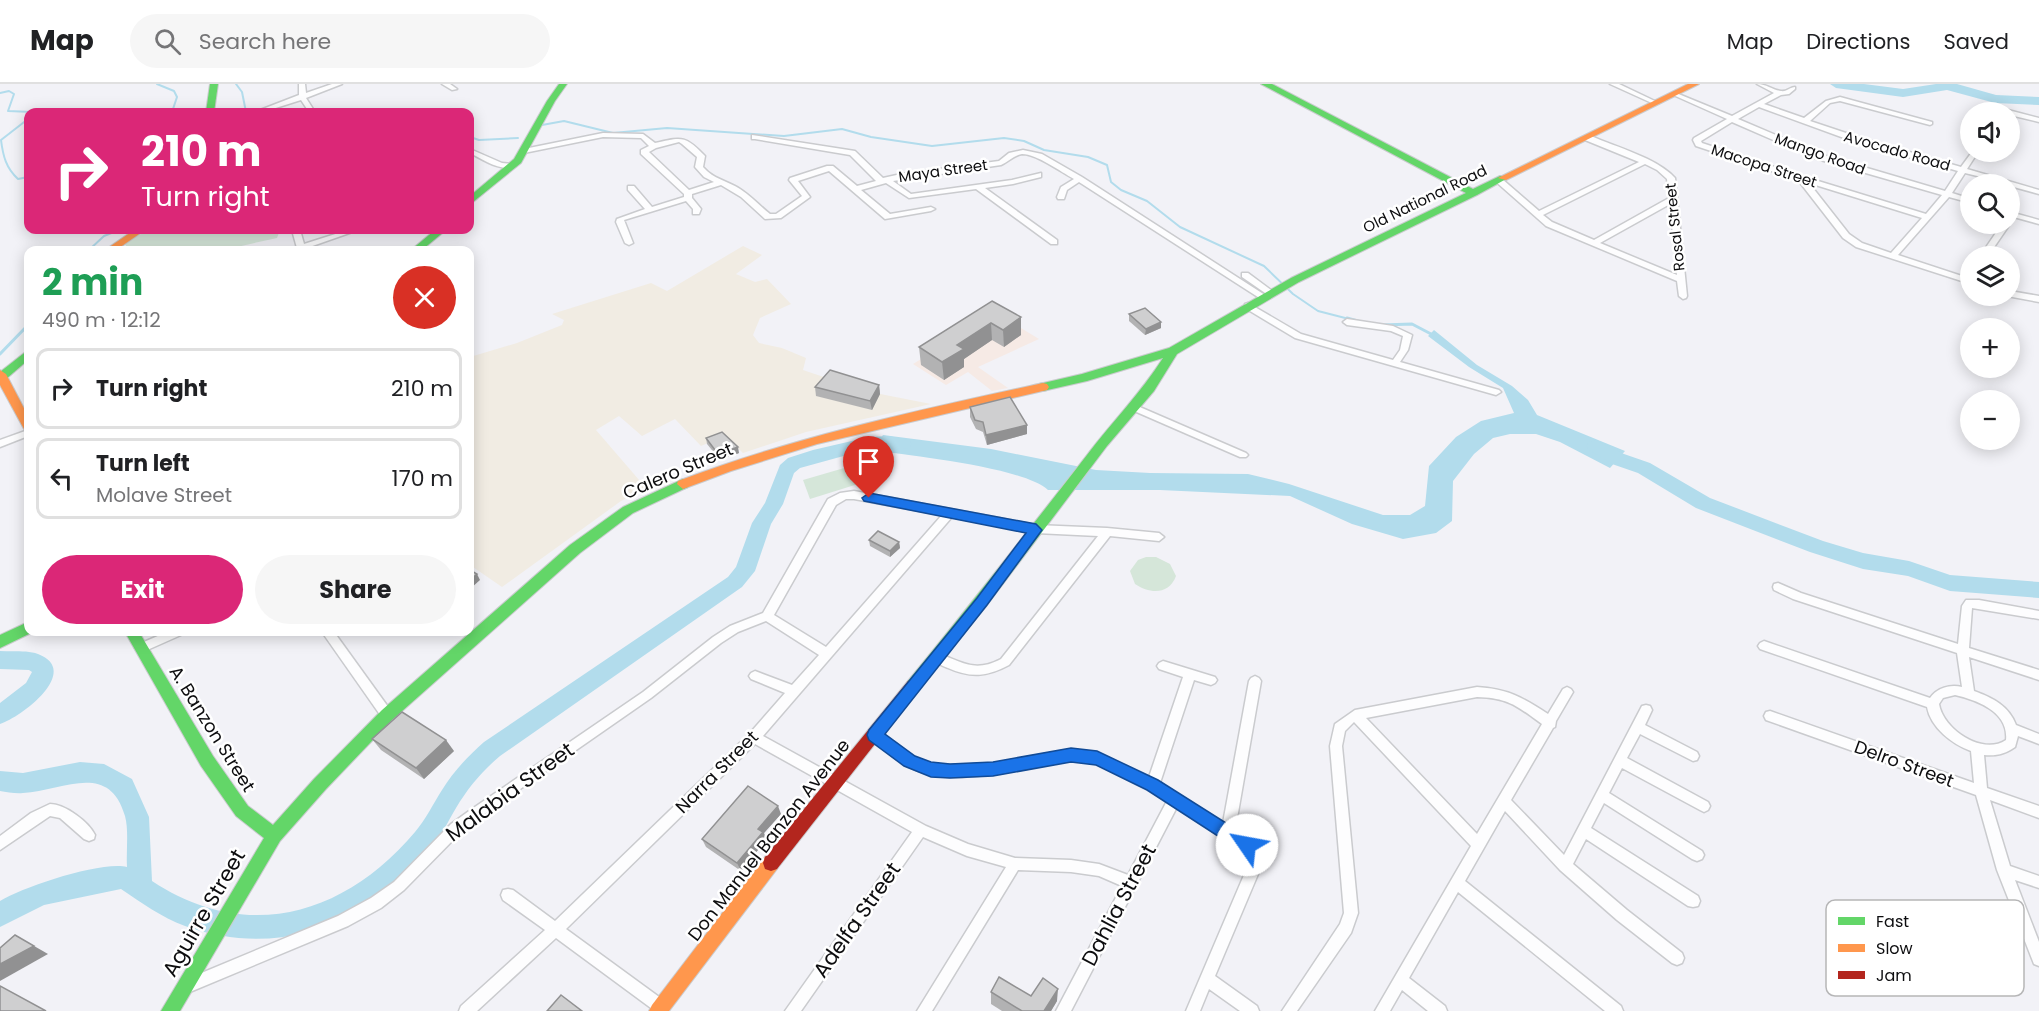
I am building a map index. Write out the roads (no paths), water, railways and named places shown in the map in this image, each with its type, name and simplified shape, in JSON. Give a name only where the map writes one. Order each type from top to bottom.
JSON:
[{"type":"main road","points":[[211,108],[214,84]]},
{"type":"main road","points":[[474,194],[512,166],[524,151],[552,97],[563,84]]},
{"type":"main road","points":[[1265,84],[1479,190]]},
{"type":"main road","points":[[1281,84],[1479,190]]},
{"type":"main road","name":"Old National Road","points":[[1173,351],[1275,291],[1695,84]]},
{"type":"main road","points":[[115,246],[133,234]]},
{"type":"main road","points":[[421,246],[436,234]]},
{"type":"main road","name":"Don Manuel Banzon Avenue","points":[[662,1010],[833,783],[875,735],[1085,466],[1135,408],[1173,351]]},
{"type":"main road","name":"Calero Street","points":[[274,836],[320,784],[387,715],[575,549],[603,527],[649,499],[713,472],[821,437],[1073,381],[1173,351]]},
{"type":"main road","points":[[24,357],[1,375],[24,418]]},
{"type":"main road","points":[[0,642],[24,630]]},
{"type":"main road","name":"A. Banzon Street","points":[[134,636],[207,761],[242,811],[274,836]]},
{"type":"main road","name":"Aguirre Street","points":[[170,1011],[274,836]]},
{"type":"street","points":[[302,84],[303,98],[309,108]]},
{"type":"street","points":[[266,108],[303,98],[339,84]]},
{"type":"street","points":[[445,84],[454,89]]},
{"type":"street","points":[[1613,84],[1656,103]]},
{"type":"street","points":[[1760,84],[1780,93]]},
{"type":"street","name":"Macopa Street","points":[[1793,88],[1757,104],[1704,135],[1697,140],[1699,144],[1802,180],[1925,216]]},
{"type":"street","name":"Mango Road","points":[[1674,94],[1820,157],[1960,198]]},
{"type":"street","points":[[1804,122],[1828,102],[1840,99],[1930,123]]},
{"type":"street","name":"Avocado Road","points":[[1757,104],[1804,122],[2039,192]]},
{"type":"street","points":[[2020,116],[2039,120]]},
{"type":"street","points":[[524,151],[603,135],[643,136],[654,146]]},
{"type":"street","points":[[755,137],[852,153],[883,180],[909,196],[1013,182],[1038,175]]},
{"type":"street","name":"Rosal Street","points":[[1588,138],[1646,161],[1660,168],[1671,178],[1683,296]]},
{"type":"street","points":[[696,212],[697,209],[688,196],[645,153],[645,150],[672,141],[685,142],[701,156],[699,167],[702,172],[718,183],[735,188],[768,217],[778,216],[806,197],[793,180],[826,168],[832,170],[888,217],[931,209]]},
{"type":"street","points":[[1023,152],[1028,143]]},
{"type":"street","points":[[1013,182],[1001,164],[1012,155],[1023,152],[1039,156],[1275,291]]},
{"type":"street","points":[[474,153],[501,165],[512,166]]},
{"type":"street","points":[[1537,215],[1646,161]]},
{"type":"street","points":[[1893,256],[1925,216],[1947,194],[1968,162]]},
{"type":"street","name":"Maya Street","points":[[856,189],[883,180],[1001,164]]},
{"type":"street","points":[[1061,196],[1064,189],[1079,179]]},
{"type":"street","points":[[1802,180],[1851,241],[1866,249],[1960,276]]},
{"type":"street","points":[[1499,181],[1537,215],[1557,228],[1680,279]]},
{"type":"street","points":[[629,243],[620,222],[621,219],[718,183]]},
{"type":"street","points":[[977,186],[1054,242]]},
{"type":"street","points":[[631,188],[650,210]]},
{"type":"street","points":[[1594,243],[1673,198]]},
{"type":"street","points":[[2020,217],[2039,222]]},
{"type":"street","points":[[307,246],[342,234]]},
{"type":"street","points":[[1245,275],[1275,291]]},
{"type":"street","points":[[2020,296],[2039,299]]},
{"type":"street","points":[[1248,306],[1298,336],[1496,392]]},
{"type":"street","points":[[1347,322],[1378,329],[1393,329],[1408,335],[1404,350],[1395,363]]},
{"type":"street","points":[[1135,408],[1243,456]]},
{"type":"street","points":[[0,444],[24,435]]},
{"type":"street","points":[[827,654],[767,616],[832,502],[838,499],[854,495],[1036,530],[1107,532],[1159,537]]},
{"type":"street","name":"Narra Street","points":[[466,1011],[555,930],[754,736],[949,514]]},
{"type":"street","points":[[937,658],[966,671],[979,672],[993,669],[1005,662],[1107,532]]},
{"type":"street","points":[[1778,587],[1797,596],[1963,652],[2039,675]]},
{"type":"street","points":[[1969,693],[1963,652],[1967,606],[1970,603],[2039,615]]},
{"type":"street","name":"Malabia Street","points":[[184,988],[343,921],[376,903],[399,886],[456,828],[472,815],[647,695],[734,628],[767,616]]},
{"type":"street","points":[[141,648],[168,636]]},
{"type":"street","points":[[331,636],[387,715]]},
{"type":"street","points":[[1764,646],[1932,704]]},
{"type":"street","points":[[1162,666],[1211,680]]},
{"type":"street","points":[[1153,785],[1190,674]]},
{"type":"street","points":[[755,676],[794,691]]},
{"type":"street","points":[[1228,832],[1254,681]]},
{"type":"street","points":[[2013,729],[2011,744],[1998,751],[1977,748],[1959,741],[1944,729],[1935,716],[1932,704],[1935,696],[1943,691],[1955,690],[1969,693],[1996,708],[2013,729],[2039,739]]},
{"type":"street","points":[[1289,1011],[1346,928],[1351,913],[1336,746],[1339,728],[1355,715],[1477,692],[1498,693],[1521,702],[1551,723]]},
{"type":"street","points":[[1382,1011],[1568,692]]},
{"type":"street","points":[[1565,866],[1646,710]]},
{"type":"street","points":[[1355,715],[1478,844]]},
{"type":"street","name":"Delro Street","points":[[1770,716],[2039,812]]},
{"type":"street","points":[[1638,727],[1693,756]]},
{"type":"street","points":[[875,735],[909,761],[931,770],[993,769],[1071,755],[1097,758],[1153,785],[1247,845],[1257,860],[1193,1011]]},
{"type":"street","points":[[754,736],[833,783],[921,830],[967,850],[1015,864],[1099,870],[1131,883]]},
{"type":"street","points":[[1977,748],[1982,793],[2004,870],[2016,900]]},
{"type":"street","points":[[1621,760],[1704,806]]},
{"type":"street","points":[[1602,795],[1697,855]]},
{"type":"street","name":"Dahlia Street","points":[[1063,1011],[1175,799]]},
{"type":"street","points":[[1503,800],[1565,866],[1677,958]]},
{"type":"street","points":[[0,844],[41,813],[50,809],[57,810],[90,835]]},
{"type":"street","name":"Adelfa Street","points":[[792,1011],[921,830]]},
{"type":"street","points":[[1583,830],[1693,901]]},
{"type":"street","points":[[924,1011],[1015,864]]},
{"type":"street","points":[[2004,870],[2039,882]]},
{"type":"street","points":[[1457,883],[1616,1011]]},
{"type":"street","points":[[508,895],[662,1010]]},
{"type":"street","points":[[2024,921],[2039,959]]},
{"type":"street","points":[[1207,979],[1252,1011]]},
{"type":"street","points":[[1400,980],[1440,1011]]},
{"type":"water","points":[[1434,330],[1477,365],[1512,386],[1528,400],[1537,415],[1625,451],[1610,468],[1560,442],[1536,434],[1510,434],[1493,438],[1474,454],[1453,481],[1452,521],[1436,533],[1403,539],[1352,524],[1290,496],[1160,490],[1048,490],[1035,482],[992,469],[873,450],[883,435],[991,449],[1096,470],[1248,474],[1289,484],[1383,515],[1410,515],[1425,506],[1429,466],[1456,437],[1481,421],[1514,413],[1503,388],[1469,367],[1428,336]]},
{"type":"waterway","points":[[157,84],[174,91],[177,97],[173,108]]},
{"type":"waterway","points":[[236,84],[242,92],[245,108]]},
{"type":"waterway","points":[[1836,84],[1903,93],[1947,86],[1969,90],[1995,99],[2039,101]]},
{"type":"waterway","points":[[0,93],[9,91],[14,94],[8,111],[24,112]]},
{"type":"waterway","points":[[542,125],[564,121],[613,133],[667,128],[784,136],[842,129],[871,137],[932,146],[1004,138],[1024,141],[1044,150],[1088,157],[1107,165],[1111,182],[1121,190],[1147,201],[1180,227],[1264,266],[1293,294],[1318,311],[1353,320]]},
{"type":"waterway","points":[[24,122],[1,140],[4,156],[11,171],[18,179],[24,178]]},
{"type":"waterway","points":[[474,138],[518,138]]},
{"type":"waterway","points":[[93,246],[109,234]]},
{"type":"waterway","points":[[1347,318],[1361,322]]},
{"type":"waterway","points":[[1382,325],[1412,324],[1433,335]]},
{"type":"waterway","points":[[0,354],[24,329]]},
{"type":"waterway","points":[[0,915],[44,893],[124,877],[162,902],[186,914],[221,924],[255,927],[287,925],[318,918],[347,905],[374,888],[400,865],[428,834],[464,777],[492,749],[735,582],[745,571],[762,523],[774,504],[786,470],[794,463],[813,456],[869,443],[903,444]]},
{"type":"waterway","points":[[1595,446],[1618,459],[1644,468],[1703,503],[1817,547],[1863,561],[1909,569],[1950,583],[2039,590]]},
{"type":"waterway","points":[[0,660],[33,661],[43,668],[42,676],[34,690],[0,715]]},
{"type":"waterway","points":[[0,781],[23,783],[80,772],[104,774],[124,786],[137,817],[140,887]]}]
